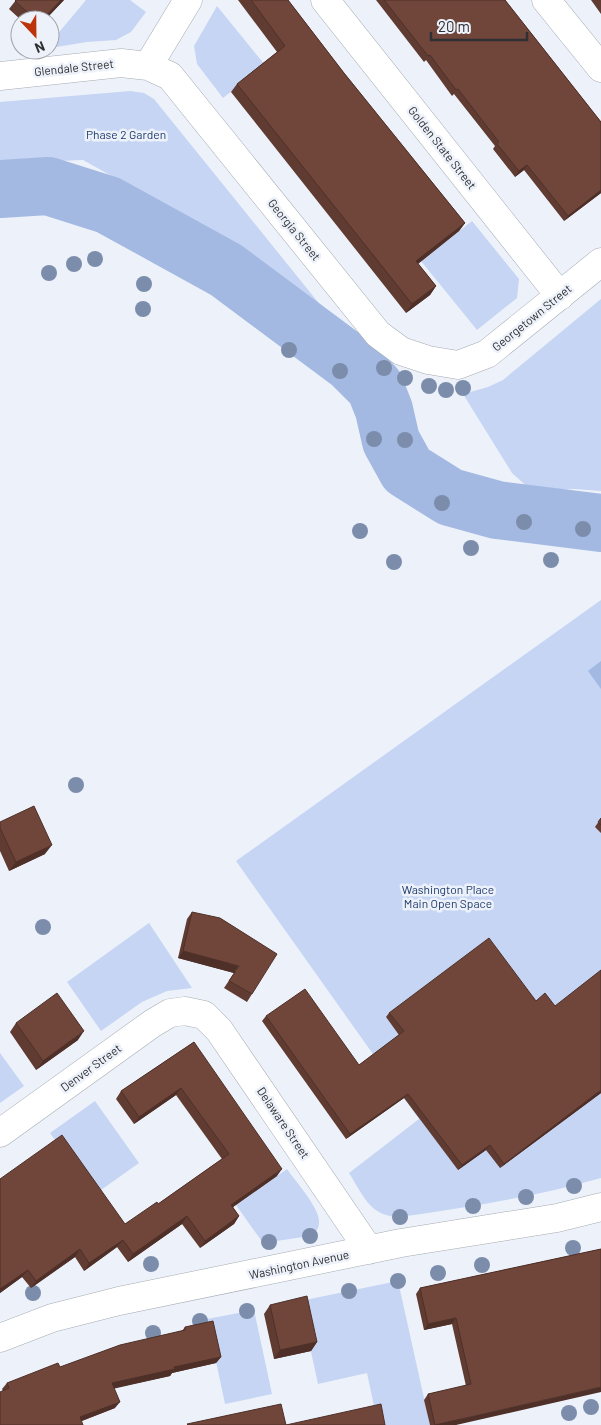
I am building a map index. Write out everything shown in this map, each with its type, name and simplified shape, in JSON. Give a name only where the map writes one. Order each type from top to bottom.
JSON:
[{"type":"street","points":[[148,66],[188,0]]},
{"type":"street","name":"Golden State Street","points":[[325,0],[560,296]]},
{"type":"street","points":[[546,0],[601,68]]},
{"type":"street","name":"Glendale Street","points":[[0,76],[121,63],[148,66]]},
{"type":"street","name":"Georgia Street","points":[[148,66],[170,76],[378,334],[401,351],[428,360],[458,364]]},
{"type":"street","name":"Georgetown Street","points":[[458,364],[487,354],[601,262]]},
{"type":"street","name":"Denver Street","points":[[0,1133],[153,1023],[170,1013],[185,1011]]},
{"type":"street","name":"Delaware Street","points":[[185,1011],[204,1015],[219,1030],[370,1250]]},
{"type":"street","name":"Washington Avenue","points":[[0,1338],[52,1318],[97,1306],[370,1250],[557,1218],[601,1207]]},
{"type":"green space","points":[[86,0],[130,0],[146,12],[131,32],[116,40],[60,46],[60,31]]},
{"type":"green space","points":[[217,6],[265,65],[223,98],[197,64],[194,46]]},
{"type":"green space","name":"Phase 2 Garden","points":[[130,91],[144,93],[154,99],[368,364],[219,236],[83,160],[0,163],[0,102]]},
{"type":"green space","points":[[472,221],[519,279],[517,298],[477,330],[421,261]]},
{"type":"green space","points":[[601,299],[601,491],[575,489],[532,491],[512,473],[463,394],[488,387],[503,380]]},
{"type":"green space","name":"Washington Place Main Open Space","points":[[601,600],[601,1178],[526,1196],[451,1209],[400,1217],[381,1213],[374,1209],[363,1197],[349,1173],[419,1119],[236,861]]},
{"type":"green space","points":[[149,923],[192,988],[167,991],[142,1002],[101,1031],[67,982]]},
{"type":"green space","points":[[0,1053],[24,1086],[0,1103]]},
{"type":"green space","points":[[95,1101],[139,1163],[94,1195],[50,1133]]},
{"type":"green space","points":[[287,1169],[316,1210],[319,1217],[318,1227],[310,1236],[263,1243],[236,1205]]},
{"type":"green space","points":[[398,1281],[430,1425],[378,1425],[367,1373],[318,1384],[300,1301]]},
{"type":"green space","points":[[254,1310],[272,1394],[225,1404],[207,1319]]},
{"type":"shaded area","points":[[601,661],[601,689],[588,671]]},
{"type":"building","points":[[61,0],[52,10],[25,10],[15,1]]},
{"type":"building","points":[[251,0],[288,0],[344,73],[465,223],[416,261],[436,286],[412,304],[237,84],[285,46]]},
{"type":"building","points":[[384,0],[505,0],[601,122],[601,190],[568,216],[527,165],[519,171],[497,144],[499,142],[458,89],[456,90],[430,55],[428,56]]},
{"type":"building","points":[[34,806],[52,845],[16,862],[0,828],[0,822]]},
{"type":"building","points":[[192,912],[220,918],[277,954],[252,994],[229,981],[239,966],[183,951]]},
{"type":"building","points":[[489,938],[536,1001],[545,993],[555,1006],[601,970],[601,1090],[504,1164],[490,1145],[462,1165],[408,1094],[350,1134],[266,1016],[305,989],[359,1065],[404,1031],[389,1013]]},
{"type":"building","points":[[57,993],[84,1031],[43,1061],[16,1023]]},
{"type":"building","points":[[194,1042],[282,1169],[231,1205],[239,1216],[205,1241],[187,1216],[133,1254],[123,1240],[89,1263],[80,1249],[36,1281],[28,1270],[0,1289],[0,1179],[62,1135],[125,1224],[157,1202],[158,1204],[229,1154],[181,1088],[139,1117],[121,1091]]},
{"type":"building","points":[[601,1249],[601,1387],[435,1425],[428,1394],[471,1384],[456,1318],[428,1324],[420,1288]]},
{"type":"building","points":[[307,1296],[317,1342],[280,1350],[270,1305]]},
{"type":"building","points":[[213,1321],[221,1357],[112,1383],[120,1402],[80,1417],[83,1425],[0,1425],[0,1392],[9,1388],[7,1383],[58,1363],[60,1367],[120,1345],[185,1330],[185,1327]]},
{"type":"building","points":[[281,1404],[286,1425],[187,1424]]},
{"type":"building","points":[[381,1404],[385,1425],[286,1425]]},
{"type":"waterway","points":[[0,189],[48,186],[108,205],[226,270],[351,363],[375,387],[384,410],[391,441],[407,470],[450,497],[497,510],[601,523]]}]
